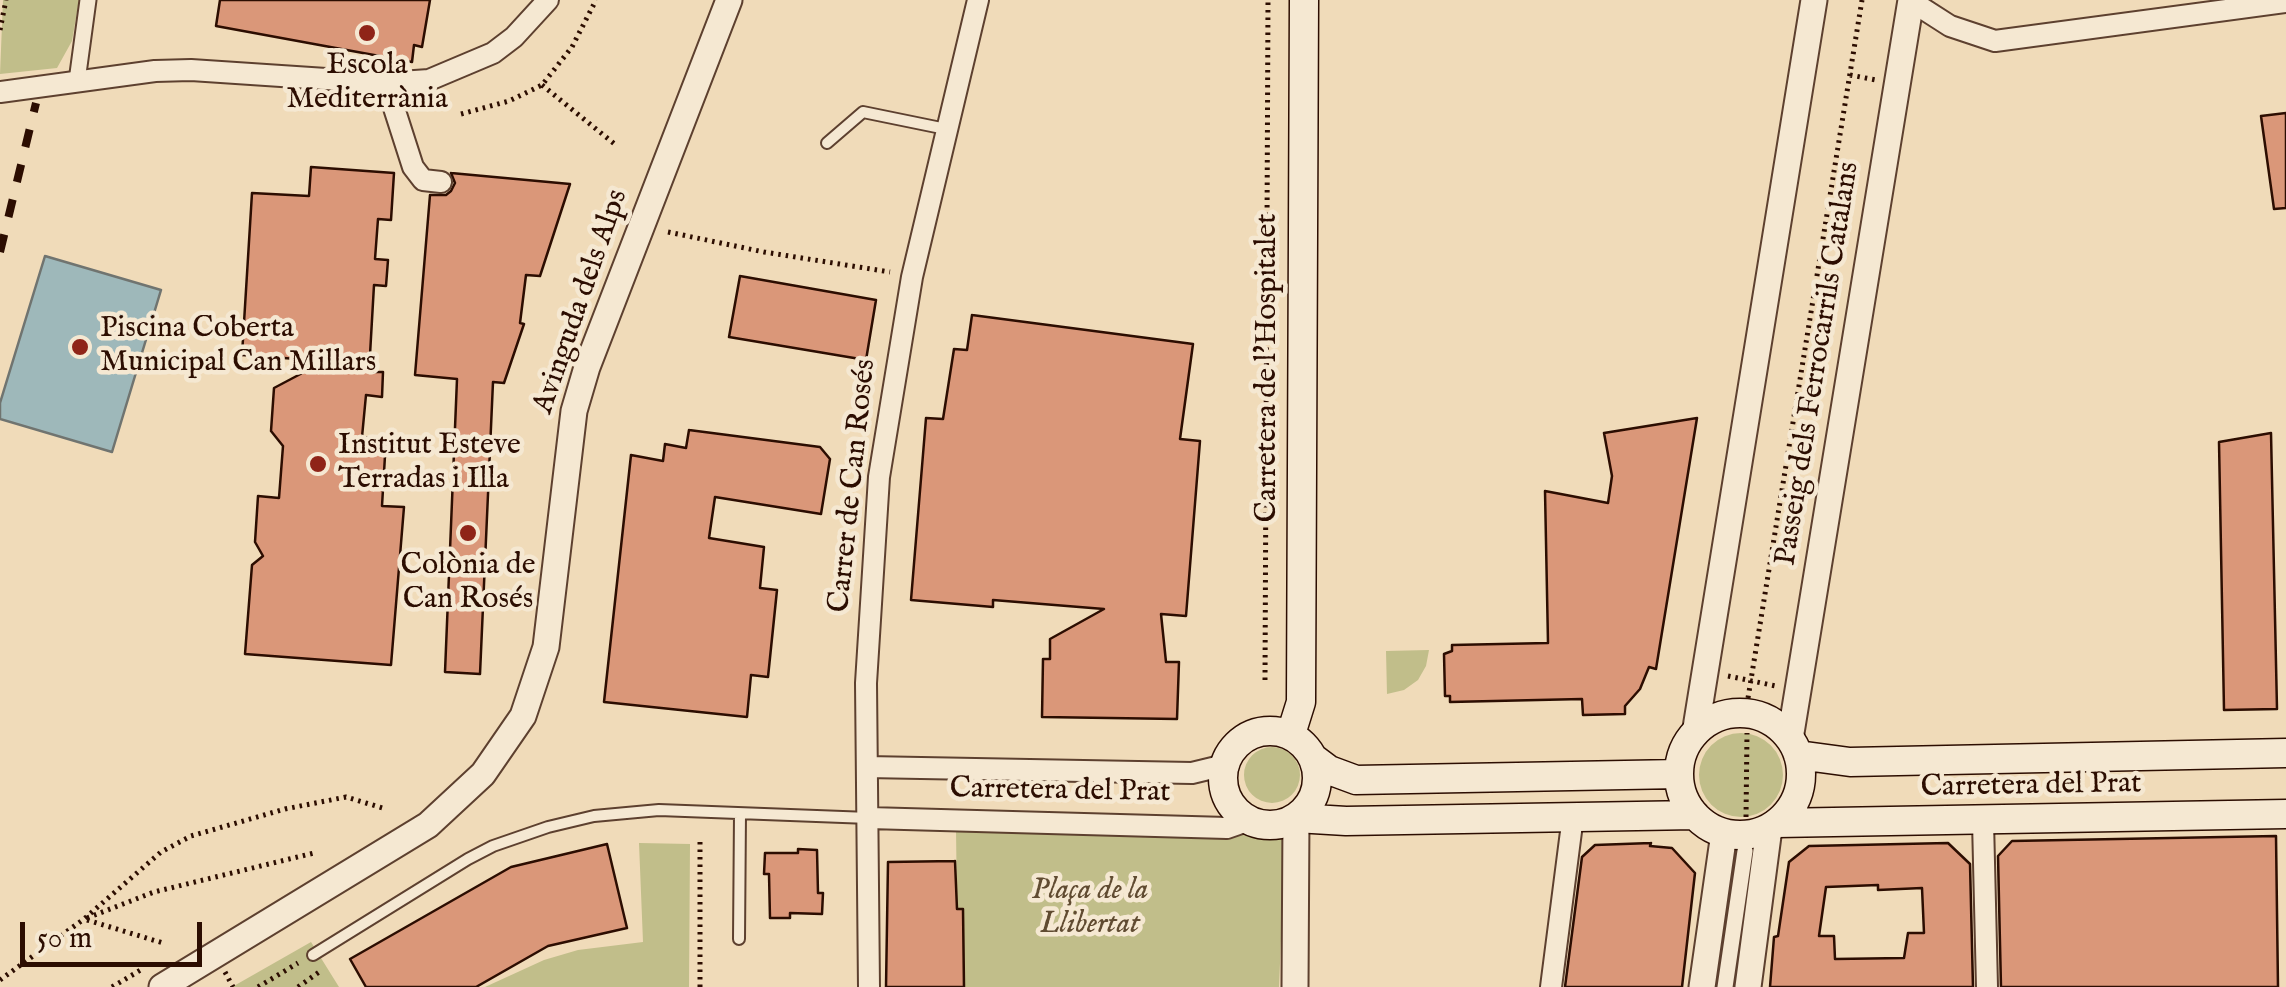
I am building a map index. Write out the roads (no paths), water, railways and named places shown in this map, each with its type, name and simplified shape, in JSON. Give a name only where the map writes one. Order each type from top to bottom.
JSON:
[{"type":"main road","name":"Carretera de l'Hospitalet","points":[[1291,734],[1301,692],[1304,0]]},
{"type":"main road","points":[[1748,714],[1764,718],[1794,747],[1801,774],[1790,810],[1752,831],[1703,823],[1686,802],[1680,774],[1687,746],[1696,734],[1719,718],[1748,714]]},
{"type":"main road","points":[[1296,818],[1315,793],[1313,758],[1308,748],[1291,734],[1271,730],[1254,733],[1230,751],[1224,765],[1224,793],[1237,814],[1250,820],[1275,824],[1296,818],[1346,821],[1695,815]]},
{"type":"main road","name":"Carretera del Prat","points":[[1794,747],[1850,762],[2286,753]]},
{"type":"main road","points":[[1313,758],[1340,776],[1356,780],[1680,774]]},
{"type":"main road","name":"Carretera del Prat","points":[[1752,831],[1983,820],[2286,814]]},
{"type":"street","points":[[76,81],[88,0]]},
{"type":"street","points":[[0,92],[191,70],[386,83],[429,80],[474,63],[514,37],[548,0]]},
{"type":"street","name":"Avinguda dels Alps","points":[[162,987],[428,825],[472,788],[516,729],[530,702],[546,647],[574,411],[587,368],[729,0]]},
{"type":"street","name":"Carrer de Can Rosés","points":[[869,987],[866,683],[880,477],[912,276],[978,0]]},
{"type":"street","points":[[1696,734],[1814,0]]},
{"type":"street","points":[[1912,0],[1950,26],[1995,41],[2286,2]]},
{"type":"street","name":"Passeig dels Ferrocarrils Catalans","points":[[1794,747],[1912,0]]},
{"type":"street","points":[[386,83],[412,167],[423,180],[441,182]]},
{"type":"street","name":"Carretera del Prat","points":[[867,766],[1192,773],[1224,765]]},
{"type":"street","points":[[1551,987],[1574,816]]},
{"type":"street","name":"Carretera del Prat","points":[[869,818],[1227,828],[1250,820]]},
{"type":"street","points":[[1295,987],[1296,818]]},
{"type":"street","points":[[1983,820],[1987,987]]},
{"type":"street","points":[[1702,987],[1752,831]]},
{"type":"street","points":[[1724,987],[1752,831]]},
{"type":"street","points":[[1748,987],[1752,831]]},
{"type":"lane","points":[[828,142],[863,112],[946,129]]},
{"type":"lane","points":[[312,955],[468,859],[522,835],[594,816],[721,811],[869,818]]},
{"type":"lane","points":[[739,939],[740,814]]},
{"type":"water","name":"Piscina Coberta Municipal Can Millars","points":[[45,256],[161,290],[112,452],[0,419],[0,403]]},
{"type":"railway","points":[[0,252],[36,103]]},
{"type":"place","name":"Escola Mediterrània","points":[[367,33]]},
{"type":"place","name":"Piscina Coberta Municipal Can Millars","points":[[80,347]]},
{"type":"place","name":"Institut Esteve Terradas i Illa","points":[[318,464]]},
{"type":"place","name":"Colònia de Can Rosés","points":[[468,533]]},
{"type":"park label","name":"Plaça de la Llibertat","points":[[1090,909]]}]
